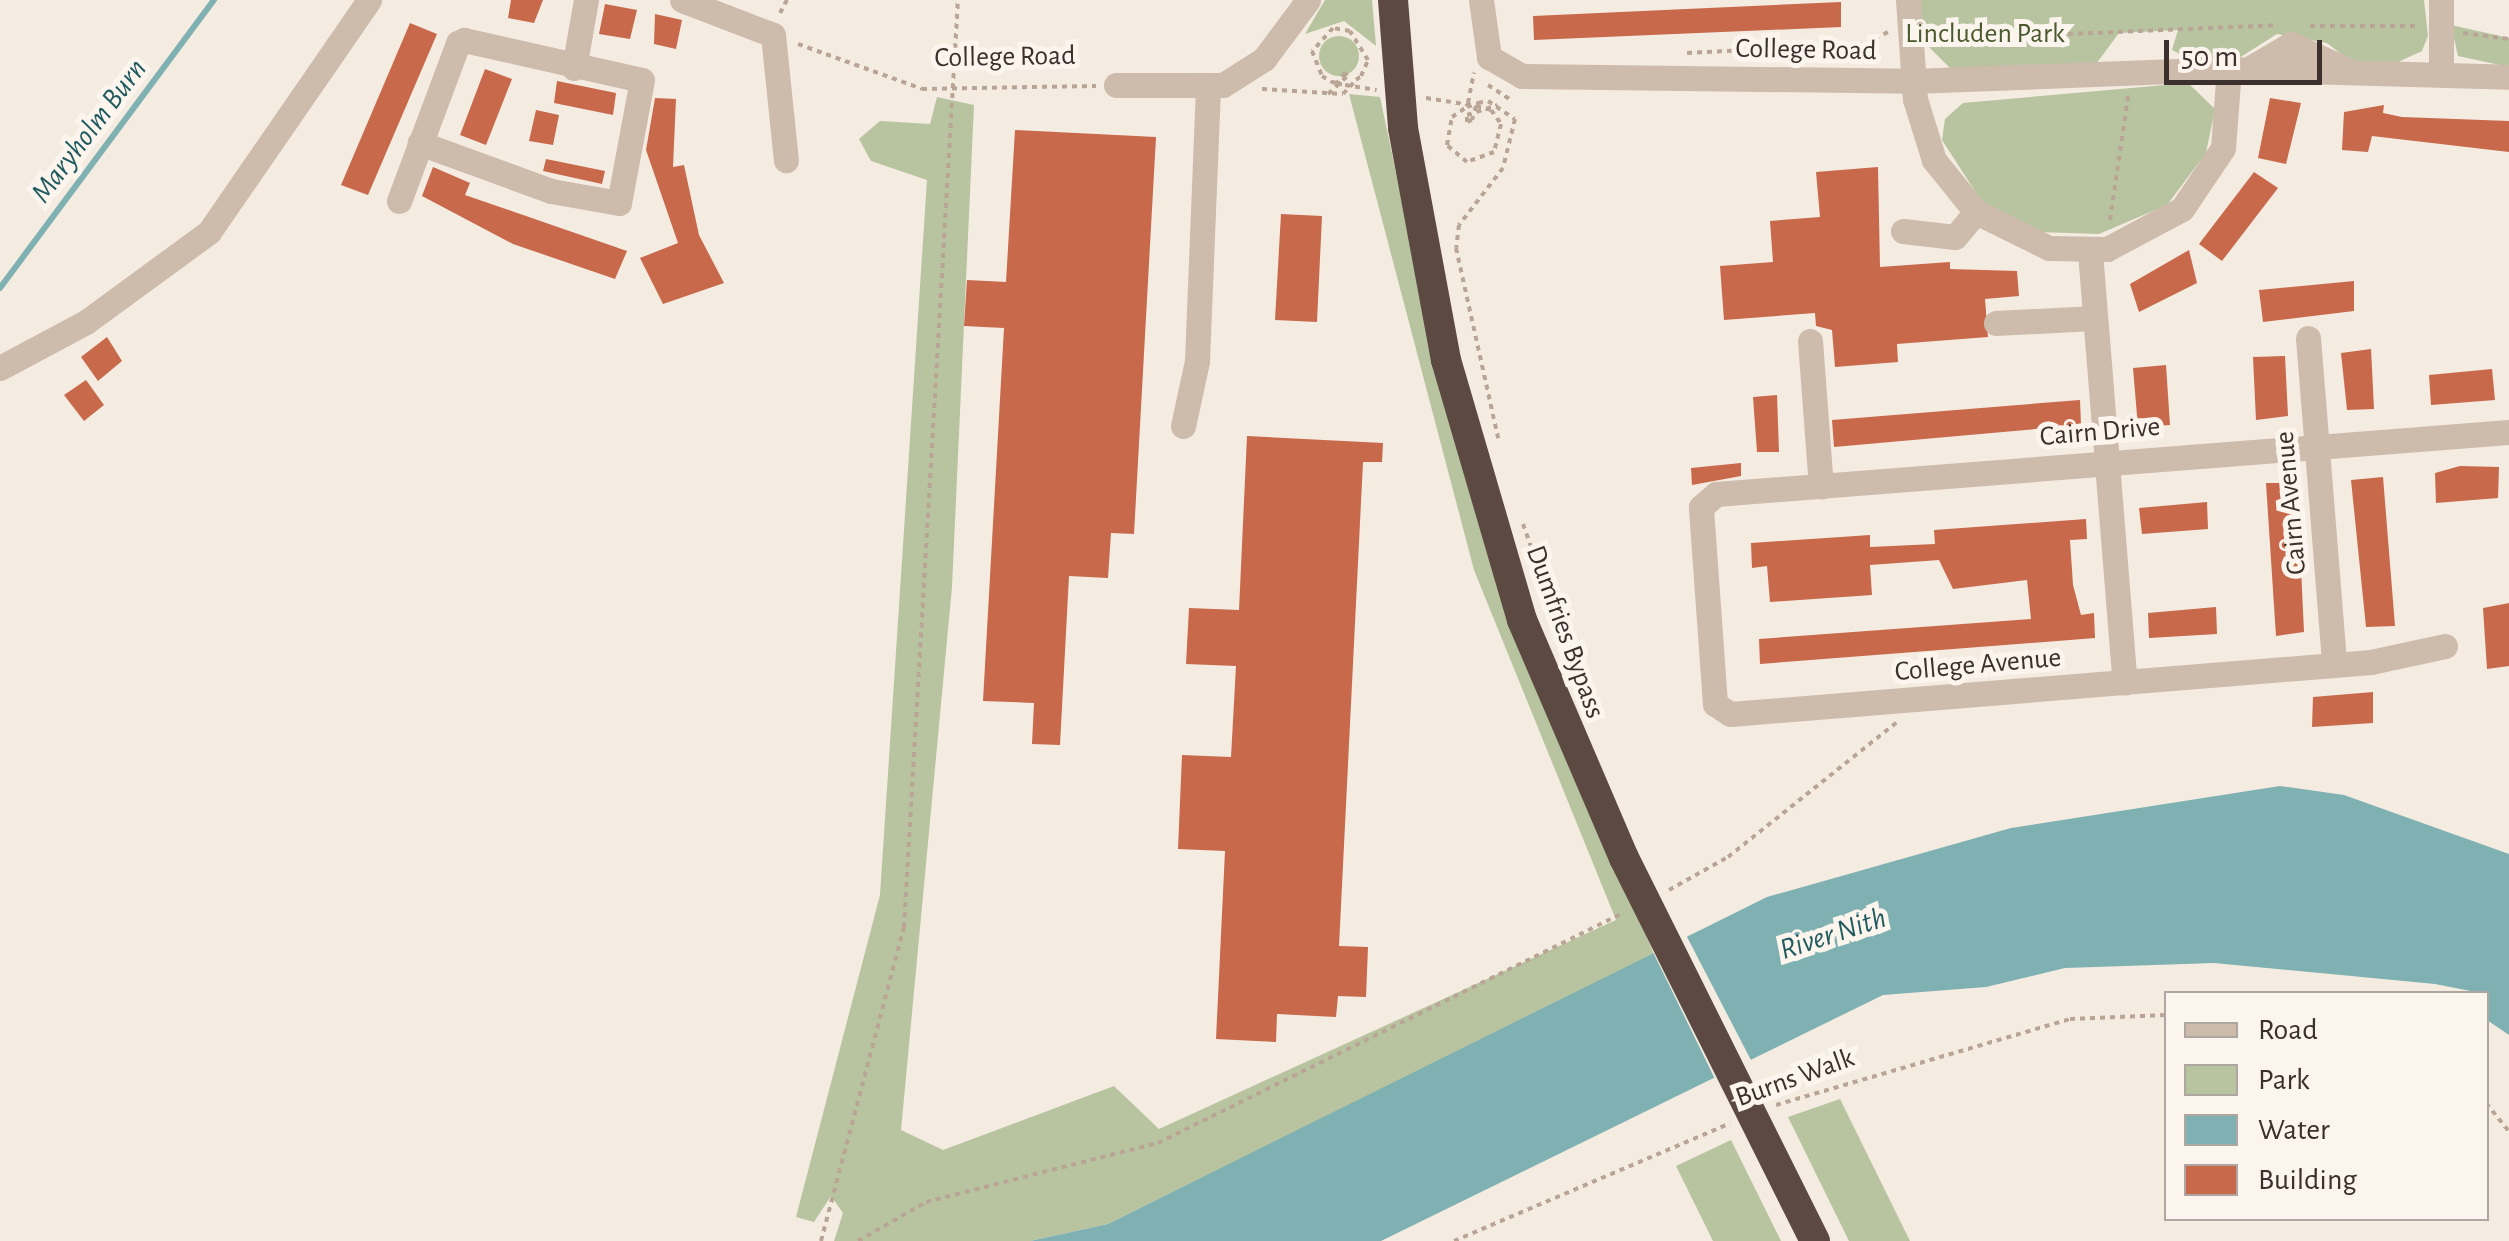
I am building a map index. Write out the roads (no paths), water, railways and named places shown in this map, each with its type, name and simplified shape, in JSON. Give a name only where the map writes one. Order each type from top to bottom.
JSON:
[{"type":"highway","name":"Dumfries Bypass","points":[[1393,0],[1412,180],[1478,484],[1522,620],[1639,898],[1815,1241]]},
{"type":"street","points":[[0,368],[86,322],[209,232],[368,0]]},
{"type":"street","points":[[574,68],[586,0]]},
{"type":"street","points":[[682,0],[735,10],[773,35],[786,160]]},
{"type":"street","points":[[1116,84],[1216,86],[1264,59],[1308,0]]},
{"type":"street","name":"College Road","points":[[1481,0],[1486,50],[1502,70],[1522,76],[1913,81],[2238,69],[2509,77]]},
{"type":"street","points":[[1908,8],[1913,81],[1934,160],[1976,212],[2030,242],[2097,251],[2149,233],[2206,182],[2232,110],[2238,69]]},
{"type":"street","points":[[2441,8],[2441,74]]},
{"type":"street","points":[[399,201],[420,143],[464,40],[574,68],[642,80],[619,203],[551,191],[420,143]]},
{"type":"street","points":[[1182,426],[1197,361],[1216,86]]},
{"type":"street","points":[[1903,231],[1955,237],[1976,212]]},
{"type":"street","points":[[2097,251],[2095,318],[2126,683]]},
{"type":"street","points":[[1996,323],[2095,318]]},
{"type":"street","name":"Cairn Avenue","points":[[2308,338],[2334,662]]},
{"type":"street","points":[[1810,341],[1820,487]]},
{"type":"street","name":"Cairn Drive","points":[[1701,506],[1716,494],[2509,432]]},
{"type":"street","name":"College Avenue","points":[[1701,506],[1715,704],[1730,714],[2126,683],[2334,662],[2445,646]]},
{"type":"water","name":"River Nith","points":[[2280,786],[2344,795],[2509,854],[2509,1035],[2489,1021],[2489,991],[2214,963],[2065,968],[1986,987],[1883,995],[1381,1241],[1030,1241],[1108,1224],[1767,897],[2011,828]]},
{"type":"waterway","name":"Maryholm Burn","points":[[0,288],[214,0]]},
{"type":"park label","name":"Lincluden Park","points":[[1985,34]]}]
